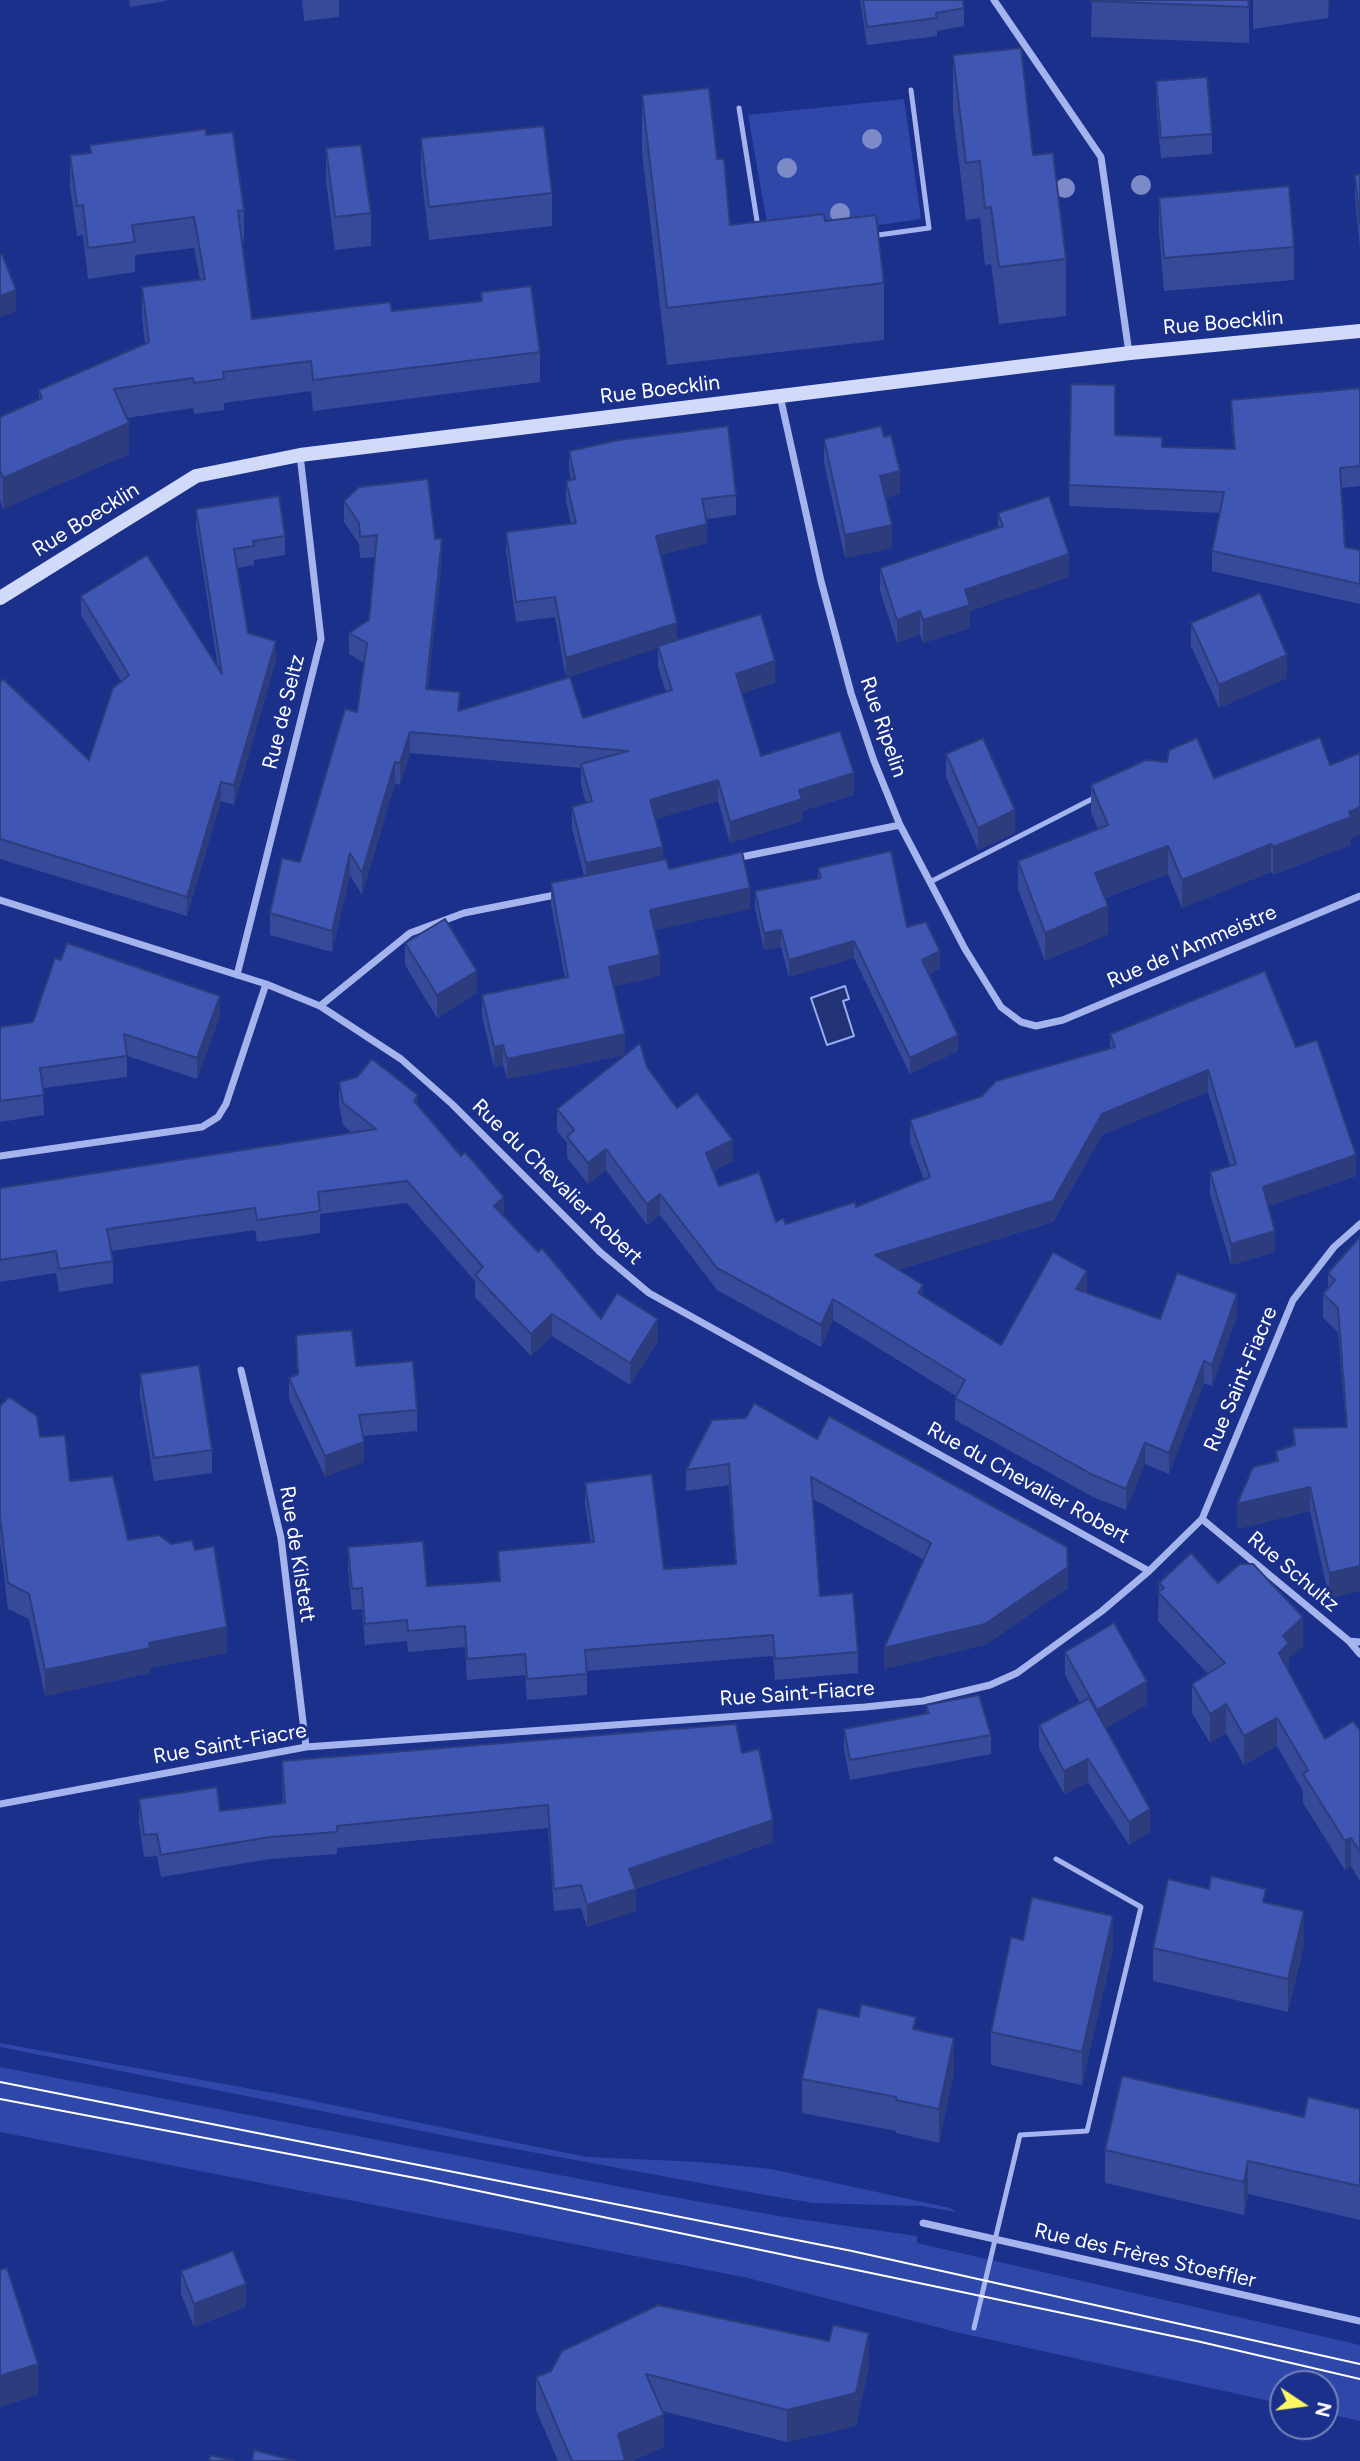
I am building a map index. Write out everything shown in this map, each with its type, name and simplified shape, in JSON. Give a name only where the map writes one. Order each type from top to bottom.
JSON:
[{"type":"main road","name":"Rue Boecklin","points":[[0,598],[196,476],[300,455],[1129,353],[1360,331]]},
{"type":"street","points":[[994,0],[1101,158],[1129,353]]},
{"type":"street","name":"Rue Ripelin","points":[[780,396],[806,517],[850,693],[900,825],[965,949],[1001,1007],[1021,1022],[1036,1026]]},
{"type":"street","name":"Rue de Seltz","points":[[237,975],[321,639],[300,455]]},
{"type":"street","points":[[723,860],[900,825]]},
{"type":"street","points":[[320,1006],[410,933],[437,920],[573,891]]},
{"type":"street","name":"Rue de l'Ammeistre","points":[[1036,1026],[1063,1020],[1360,896]]},
{"type":"street","name":"Rue du Chevalier Robert","points":[[0,900],[266,984],[320,1006],[401,1059],[452,1104],[600,1252],[649,1293],[1149,1571]]},
{"type":"street","points":[[0,1156],[202,1127],[218,1117],[226,1104],[266,984]]},
{"type":"street","name":"Rue Saint-Fiacre","points":[[0,1804],[306,1746],[923,1702],[990,1685],[1017,1673],[1102,1611],[1149,1571],[1202,1519],[1293,1300],[1334,1247],[1360,1224]]},
{"type":"street","name":"Rue de Kilstett","points":[[241,1370],[281,1538],[306,1746]]},
{"type":"street","name":"Rue Schultz","points":[[1202,1519],[1349,1641],[1360,1654]]},
{"type":"street","points":[[1349,1641],[1360,1642]]},
{"type":"street","name":"Rue des Frères Stoeffler","points":[[923,2223],[1360,2321]]},
{"type":"lane","points":[[864,237],[929,228],[911,90]]},
{"type":"lane","points":[[739,108],[759,238]]},
{"type":"lane","points":[[930,882],[1101,795]]},
{"type":"lane","points":[[974,2328],[1020,2135],[1087,2131],[1141,1907],[1056,1859]]},
{"type":"shaded area","points":[[904,99],[921,219],[770,240],[748,115]]},
{"type":"shaded area","points":[[845,986],[849,999],[843,1001],[854,1036],[827,1045],[811,998]]},
{"type":"shaded area","points":[[0,2043],[284,2095],[587,2157],[701,2162],[771,2169],[950,2208],[956,2212],[921,2206],[813,2203],[771,2196],[477,2142],[0,2047]]},
{"type":"shaded area","points":[[0,2067],[668,2196],[778,2216],[917,2236],[917,2243],[1360,2345],[1360,2421],[1339,2416],[1339,2370],[1269,2370],[1269,2401],[956,2332],[748,2278],[0,2132]]},
{"type":"building","points":[[863,0],[963,0],[964,8],[936,13],[937,18],[867,27]]},
{"type":"building","points":[[1248,0],[1249,7],[1091,1]]},
{"type":"building","points":[[1021,48],[1033,155],[1053,153],[1066,259],[999,267],[991,207],[985,208],[980,161],[966,163],[953,55]]},
{"type":"building","points":[[1207,77],[1212,134],[1161,138],[1156,81]]},
{"type":"building","points":[[709,88],[717,159],[724,159],[730,225],[824,214],[825,221],[876,215],[884,283],[667,308],[642,95]]},
{"type":"building","points":[[544,126],[552,193],[429,207],[421,138]]},
{"type":"building","points":[[206,129],[206,135],[233,132],[244,210],[238,211],[252,319],[390,302],[392,311],[482,301],[481,292],[531,286],[540,352],[313,380],[311,361],[223,372],[224,379],[194,383],[193,378],[114,389],[129,423],[3,478],[0,470],[0,417],[42,398],[39,390],[149,342],[142,287],[205,279],[194,217],[132,225],[135,242],[88,248],[83,205],[77,206],[70,155],[91,153],[90,145]]},
{"type":"building","points":[[361,145],[371,213],[335,217],[326,148]]},
{"type":"building","points":[[1360,174],[1360,225],[1355,175]]},
{"type":"building","points":[[1289,186],[1294,247],[1164,258],[1159,198]]},
{"type":"building","points":[[0,254],[16,290],[0,296]]},
{"type":"building","points":[[1071,384],[1115,385],[1115,435],[1162,437],[1162,447],[1235,449],[1231,400],[1360,388],[1360,466],[1340,468],[1345,547],[1360,550],[1360,584],[1212,551],[1224,492],[1069,485]]},
{"type":"building","points":[[728,426],[736,495],[702,499],[707,524],[656,536],[677,623],[566,658],[555,597],[516,602],[506,532],[576,523],[566,481],[575,479],[569,451],[619,440]]},
{"type":"building","points":[[881,426],[884,437],[891,435],[900,471],[880,476],[892,525],[845,535],[824,439]]},
{"type":"building","points":[[428,479],[435,539],[442,538],[426,689],[460,692],[458,711],[570,677],[583,718],[672,690],[658,646],[761,614],[775,661],[736,674],[761,756],[840,731],[854,773],[799,790],[802,799],[730,822],[718,780],[650,800],[663,847],[586,863],[572,807],[592,801],[581,764],[628,751],[410,732],[400,763],[395,762],[362,873],[350,853],[332,931],[270,913],[282,858],[300,862],[345,709],[357,712],[367,643],[349,633],[369,620],[377,535],[360,537],[359,523],[344,501],[359,487]]},
{"type":"building","points":[[279,496],[285,536],[253,541],[254,546],[234,549],[248,633],[276,641],[234,785],[221,782],[187,897],[0,839],[0,683],[3,679],[89,760],[113,688],[129,675],[81,596],[147,555],[222,674],[196,509]]},
{"type":"building","points":[[1049,496],[1069,554],[965,590],[970,605],[923,620],[920,611],[897,620],[880,568],[1003,526],[998,513]]},
{"type":"building","points":[[1260,593],[1287,655],[1219,685],[1191,623]]},
{"type":"building","points":[[1320,737],[1330,765],[1360,753],[1360,807],[1349,812],[1351,817],[1273,847],[1271,844],[1182,880],[1168,846],[1095,873],[1108,906],[1045,933],[1018,861],[1108,825],[1091,785],[1146,760],[1167,762],[1169,750],[1197,738],[1214,778]]},
{"type":"building","points":[[983,738],[1015,810],[978,828],[946,754]]},
{"type":"building","points":[[891,851],[907,927],[926,922],[940,951],[922,960],[958,1035],[910,1058],[854,941],[789,960],[781,930],[764,933],[755,891],[821,878],[818,868]]},
{"type":"building","points":[[742,852],[750,888],[650,910],[660,955],[609,967],[625,1034],[507,1059],[503,1045],[494,1047],[482,995],[568,977],[551,883],[666,859],[669,869]]},
{"type":"building","points":[[445,919],[477,971],[437,995],[405,943]]},
{"type":"building","points":[[67,943],[220,996],[197,1058],[124,1034],[127,1056],[40,1068],[44,1095],[0,1101],[0,1027],[33,1022],[55,958],[61,960]]},
{"type":"building","points":[[1265,971],[1296,1047],[1317,1040],[1356,1155],[1263,1187],[1275,1231],[1231,1244],[1210,1172],[1236,1164],[1208,1070],[1102,1114],[1053,1201],[875,1255],[923,1285],[918,1293],[1001,1345],[1053,1252],[1087,1271],[1076,1289],[1160,1319],[1177,1273],[1237,1294],[1212,1365],[1204,1361],[1169,1453],[1145,1443],[1126,1489],[1093,1475],[955,1398],[965,1380],[833,1299],[821,1325],[717,1268],[660,1194],[647,1204],[606,1149],[588,1163],[567,1137],[574,1130],[557,1109],[640,1043],[647,1067],[677,1108],[697,1093],[733,1140],[706,1153],[719,1186],[759,1172],[776,1222],[783,1218],[786,1224],[855,1202],[856,1207],[930,1177],[910,1120],[982,1096],[996,1081],[1115,1047],[1110,1034]]},
{"type":"building","points":[[372,1059],[418,1095],[414,1101],[461,1156],[465,1152],[504,1197],[494,1206],[538,1252],[542,1248],[601,1319],[617,1293],[658,1319],[630,1363],[552,1314],[531,1334],[475,1275],[483,1267],[407,1181],[318,1192],[320,1211],[257,1220],[255,1208],[107,1229],[113,1261],[59,1269],[56,1251],[0,1260],[0,1188],[376,1129],[343,1103],[339,1082],[357,1077]]},
{"type":"building","points":[[1360,1237],[1360,1566],[1329,1573],[1310,1487],[1237,1504],[1253,1467],[1278,1461],[1276,1451],[1295,1445],[1293,1428],[1347,1427],[1338,1308],[1323,1294],[1335,1280],[1328,1273]]},
{"type":"building","points":[[352,1330],[356,1366],[413,1361],[417,1410],[359,1415],[364,1442],[325,1456],[289,1378],[298,1374],[296,1335]]},
{"type":"building","points":[[199,1365],[212,1450],[154,1458],[140,1374]]},
{"type":"building","points":[[9,1397],[37,1416],[40,1437],[65,1435],[70,1481],[113,1476],[128,1540],[159,1535],[171,1544],[192,1540],[195,1550],[214,1546],[227,1627],[149,1643],[150,1648],[45,1670],[29,1594],[8,1583],[0,1517],[0,1406]]},
{"type":"building","points":[[754,1403],[817,1439],[829,1416],[1067,1547],[1068,1567],[985,1624],[884,1648],[931,1543],[811,1477],[820,1596],[853,1593],[858,1652],[775,1659],[773,1635],[585,1650],[587,1674],[527,1679],[525,1654],[467,1659],[465,1626],[408,1631],[407,1620],[365,1624],[362,1588],[352,1589],[348,1547],[423,1541],[427,1586],[500,1581],[498,1551],[594,1542],[585,1483],[652,1474],[664,1569],[736,1564],[729,1464],[686,1470],[712,1420],[746,1418]]},
{"type":"building","points":[[1191,1553],[1218,1583],[1240,1564],[1253,1564],[1303,1617],[1283,1636],[1289,1643],[1279,1653],[1325,1739],[1353,1721],[1360,1730],[1360,1852],[1351,1838],[1345,1841],[1303,1774],[1308,1770],[1277,1718],[1244,1736],[1226,1704],[1210,1714],[1192,1684],[1225,1663],[1158,1592],[1164,1588],[1159,1583]]},
{"type":"building","points":[[1114,1623],[1147,1681],[1097,1710],[1065,1652]]},
{"type":"building","points":[[979,1695],[991,1735],[850,1760],[844,1729],[929,1713],[926,1705]]},
{"type":"building","points":[[1089,1698],[1150,1809],[1129,1822],[1088,1759],[1064,1771],[1039,1725]]},
{"type":"building","points":[[736,1724],[742,1753],[759,1749],[773,1820],[629,1869],[636,1889],[587,1905],[581,1885],[554,1889],[548,1805],[337,1826],[337,1832],[270,1837],[161,1855],[157,1834],[144,1835],[139,1799],[217,1787],[220,1811],[285,1803],[282,1761]]},
{"type":"building","points":[[1211,1876],[1266,1889],[1263,1902],[1304,1911],[1288,1979],[1153,1948],[1168,1879],[1209,1889]]},
{"type":"building","points":[[1032,1897],[1113,1916],[1082,2052],[991,2032],[1011,1937],[1023,1940]]},
{"type":"building","points":[[861,2004],[916,2017],[913,2029],[954,2038],[939,2109],[896,2100],[896,2097],[802,2079],[818,2008],[859,2017]]},
{"type":"building","points":[[1122,2076],[1304,2117],[1308,2097],[1360,2109],[1360,2186],[1248,2161],[1244,2182],[1105,2150]]},
{"type":"building","points":[[233,2251],[246,2284],[194,2304],[181,2271]]},
{"type":"building","points":[[7,2268],[38,2364],[0,2376],[0,2270]]},
{"type":"building","points":[[658,2305],[829,2341],[833,2325],[869,2333],[856,2393],[787,2410],[646,2374],[664,2415],[618,2434],[625,2461],[572,2461],[536,2377],[551,2371],[562,2351]]},
{"type":"building","points":[[254,2450],[295,2461],[252,2461]]},
{"type":"building","points":[[210,2455],[234,2461],[209,2461]]},
{"type":"tram line","points":[[0,2082],[852,2251],[1360,2364]]},
{"type":"tram line","points":[[0,2099],[426,2180],[1201,2342],[1360,2379]]}]
